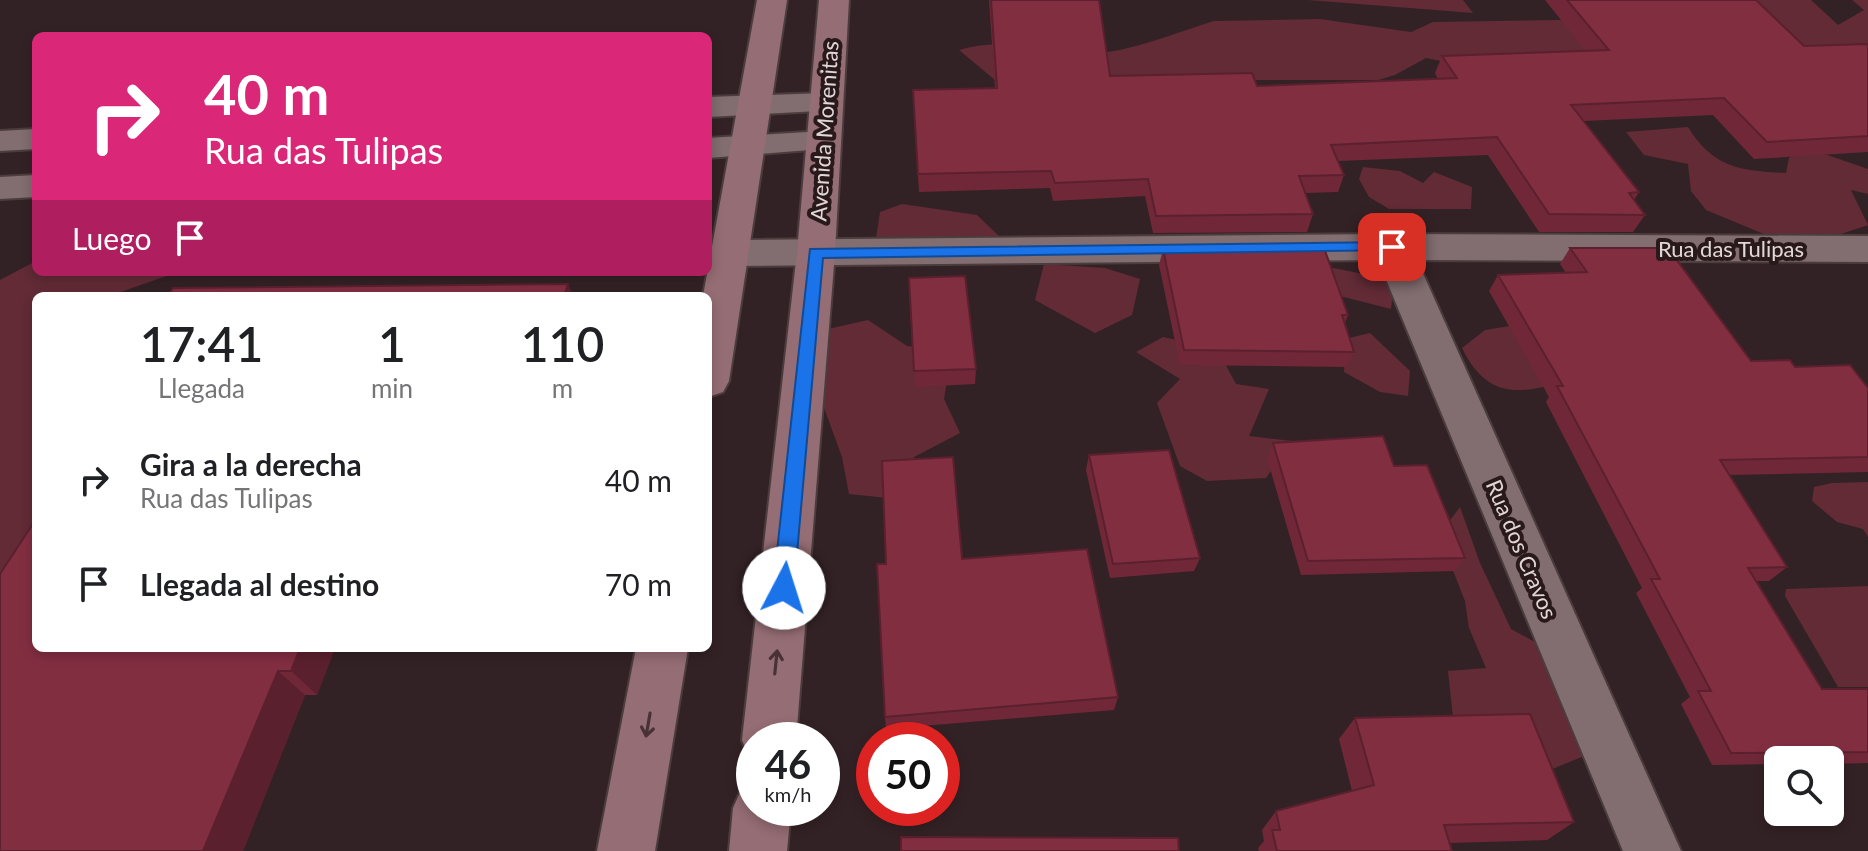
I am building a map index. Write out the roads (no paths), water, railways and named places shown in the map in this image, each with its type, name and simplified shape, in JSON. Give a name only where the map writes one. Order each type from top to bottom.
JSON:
[{"type":"main road","points":[[712,358],[772,0]]},
{"type":"main road","name":"Avenida Morenitas","points":[[771,722],[816,252],[834,0]]},
{"type":"main road","points":[[626,851],[661,652]]},
{"type":"main road","points":[[758,851],[760,826]]},
{"type":"street","points":[[712,107],[753,105],[824,122]]},
{"type":"street","points":[[712,148],[747,146],[824,122]]},
{"type":"street","points":[[0,141],[32,139]]},
{"type":"street","points":[[0,188],[32,186]]},
{"type":"street","name":"Rua das Tulipas","points":[[730,253],[1392,247],[1868,249]]},
{"type":"street","name":"Rua dos Cravos","points":[[1392,247],[1652,851]]}]
